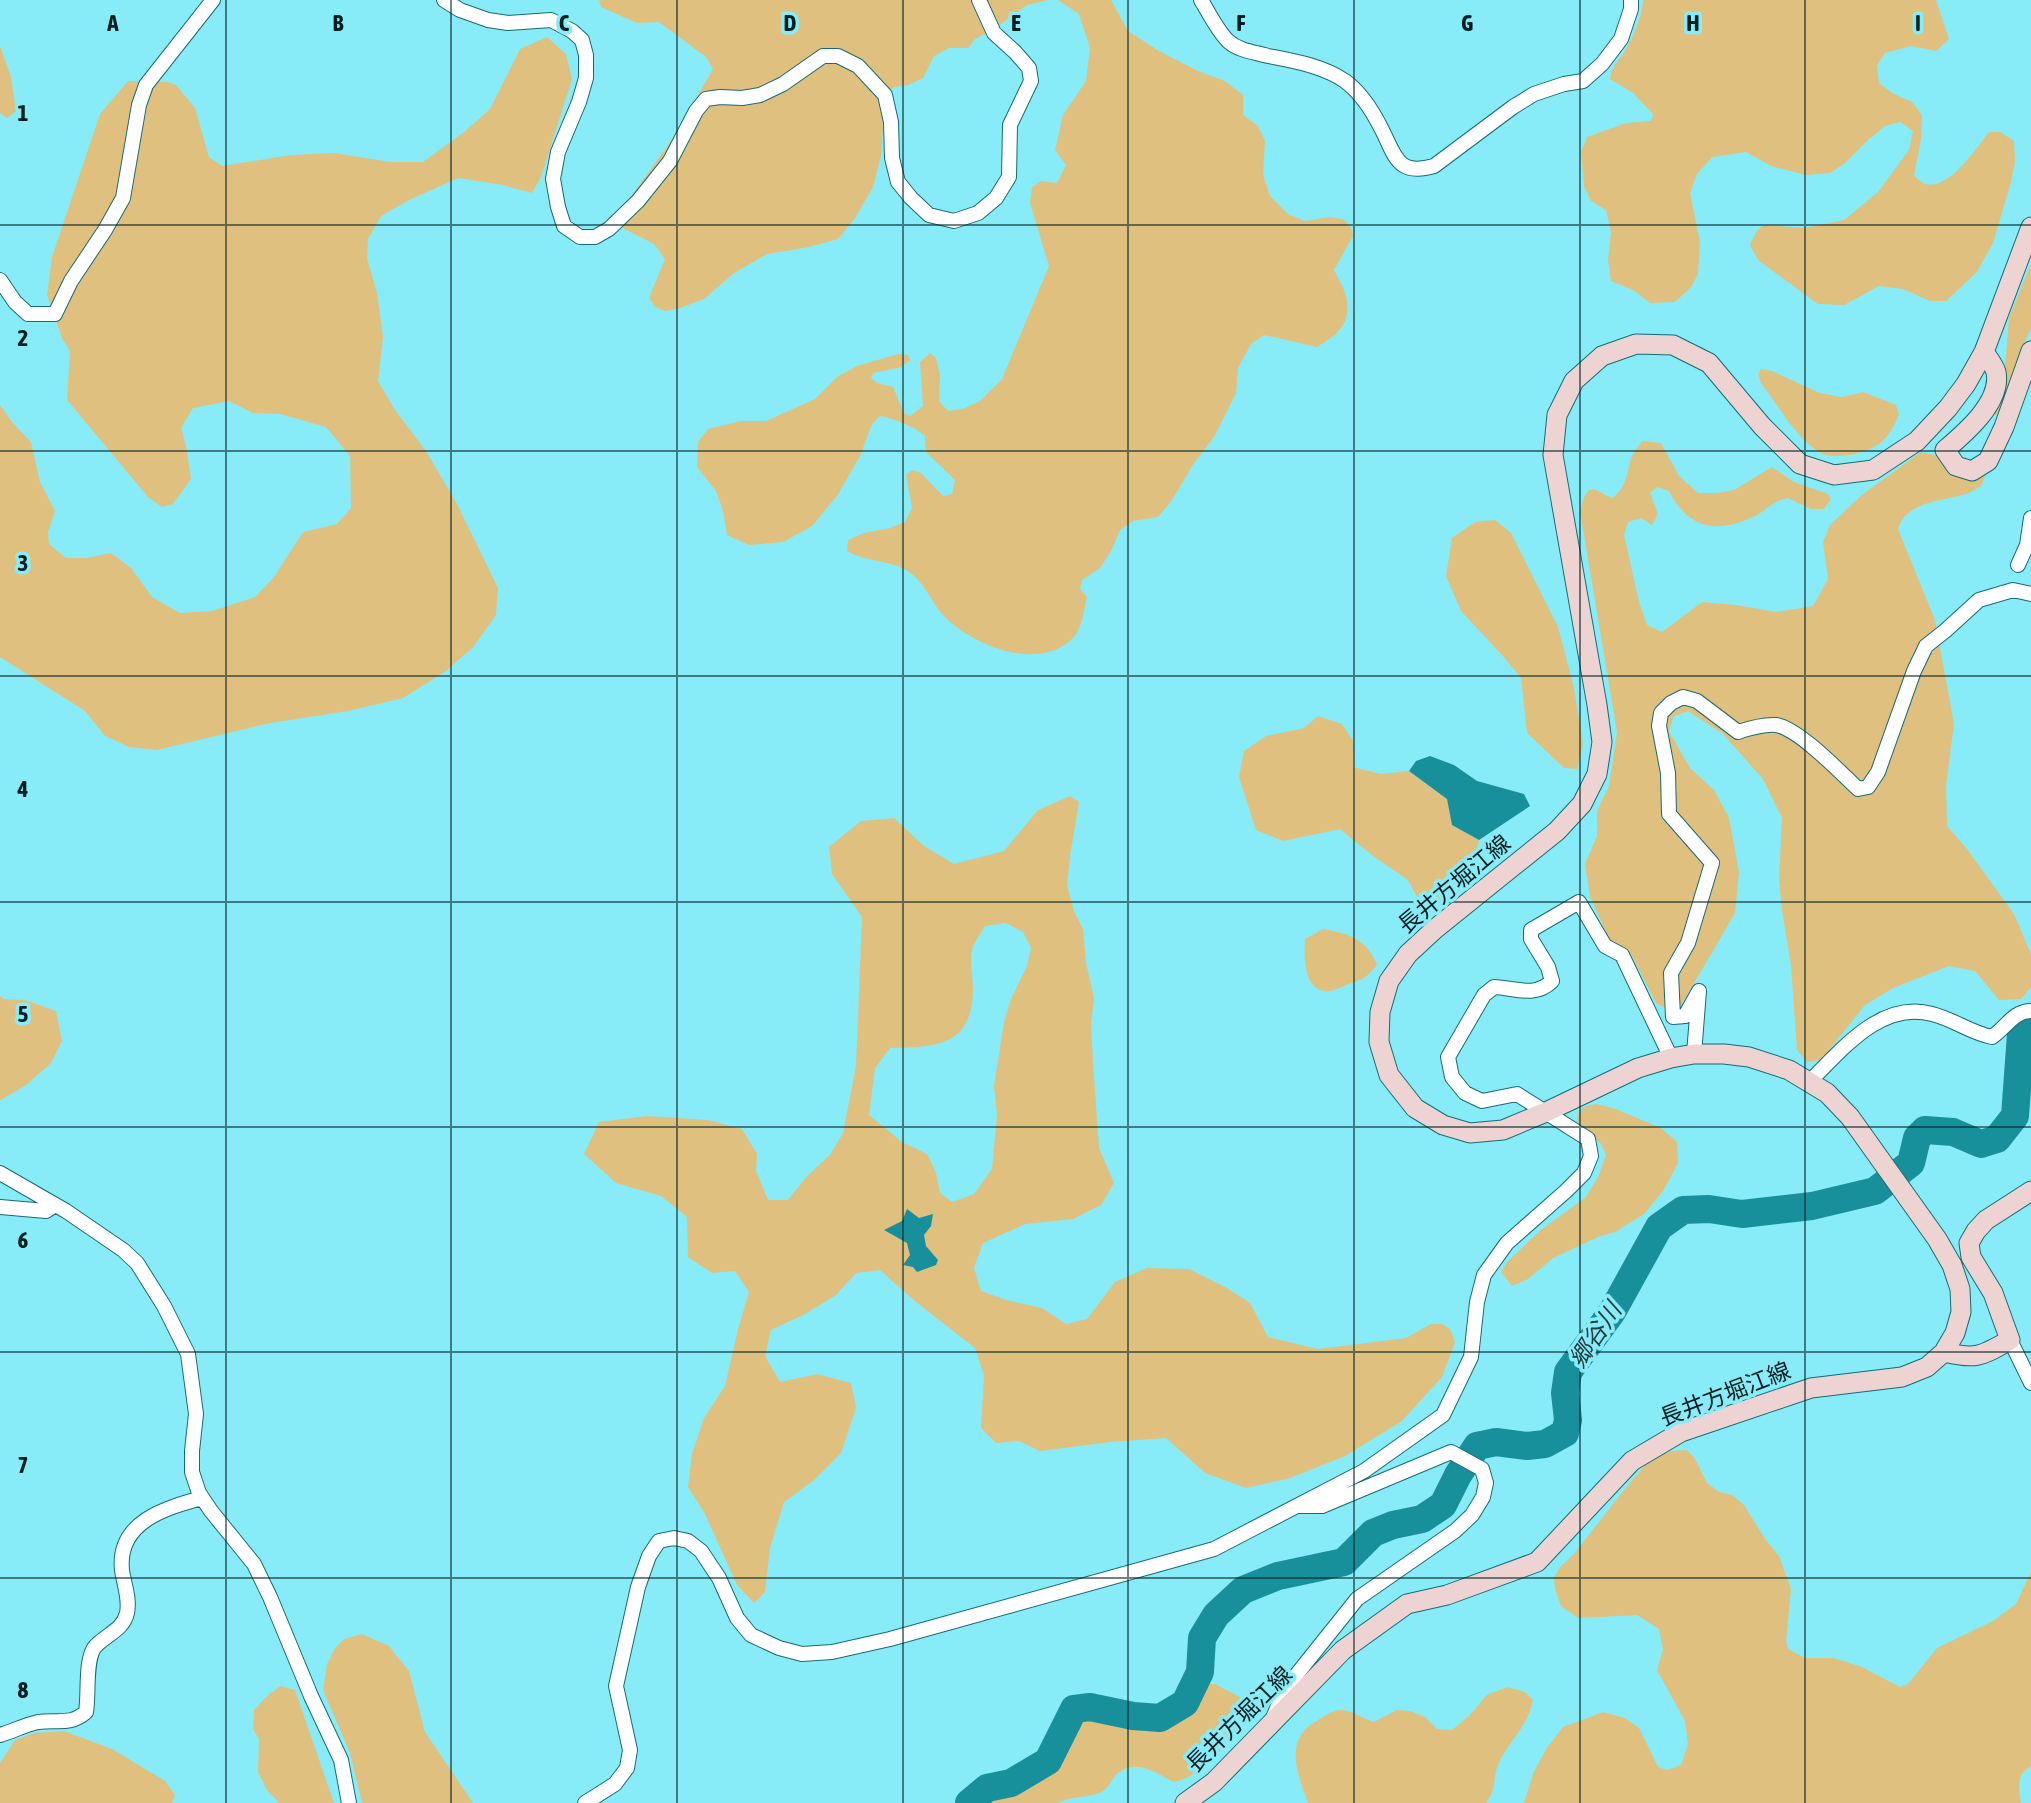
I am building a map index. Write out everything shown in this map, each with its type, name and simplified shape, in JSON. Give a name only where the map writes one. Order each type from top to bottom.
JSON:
[{"type":"main road","name":"長井方堀江線","points":[[1185,1803],[1214,1782],[1343,1650],[1407,1604],[1447,1595],[1537,1562],[1632,1461],[1681,1432],[1811,1388],[1902,1377],[1927,1367],[1944,1352],[1955,1333],[1961,1312],[1961,1289],[1952,1265],[1937,1239],[1850,1117],[1827,1093],[1810,1081],[1789,1070],[1749,1057],[1694,1054],[1638,1068],[1503,1130],[1470,1133],[1443,1125],[1415,1108],[1389,1075],[1379,1042],[1380,1012],[1389,981],[1408,954],[1557,831],[1582,804],[1597,774],[1602,742],[1553,455],[1557,415],[1574,381],[1602,356],[1636,344],[1673,345],[1709,363],[1762,426],[1800,464],[1834,475],[1873,470],[1917,441],[1966,384],[1984,352],[2031,227]]},
{"type":"main road","points":[[1917,441],[1945,450],[1956,466],[1972,471],[1988,461],[2004,427],[2031,351]]},
{"type":"main road","points":[[1945,450],[1987,407],[1996,385],[1996,370],[1984,352]]},
{"type":"main road","points":[[1944,1352],[1965,1357],[1981,1356],[2010,1340],[1993,1293],[1971,1257],[1969,1243],[1986,1220],[2031,1191]]},
{"type":"street","points":[[0,280],[15,302],[28,314],[55,314],[71,281],[123,198],[139,105],[146,85],[213,0]]},
{"type":"street","points":[[444,0],[460,10],[488,20],[508,23],[551,20],[572,31],[582,40],[586,55],[586,78],[558,152],[553,179],[565,226],[580,237],[595,236],[609,229],[638,201],[670,161],[696,111],[706,99],[760,95],[783,84],[823,56],[838,56],[858,66],[885,95],[891,122],[892,158],[898,182],[911,198],[929,215],[954,221],[978,213],[996,198],[1009,177],[1010,125],[1031,81],[1029,68],[994,33],[979,0]]},
{"type":"street","points":[[1201,0],[1228,41],[1242,50],[1322,70],[1346,82],[1375,118],[1391,152],[1402,165],[1420,170],[1434,166],[1534,94],[1583,81],[1602,64],[1621,39],[1631,9],[1631,0]]},
{"type":"street","points":[[2018,565],[2027,545],[2031,518]]},
{"type":"street","points":[[1694,1054],[1699,991],[1685,1016],[1673,1017],[1671,973],[1689,943],[1712,863],[1669,814],[1668,773],[1659,726],[1661,713],[1671,703],[1683,697],[1697,701],[1738,732],[1756,726],[1778,725],[1822,754],[1858,789],[1868,787],[1878,772],[1914,671],[1926,646],[1979,600],[2013,590],[2031,594]]},
{"type":"street","points":[[585,1803],[615,1784],[626,1768],[630,1750],[616,1686],[638,1587],[649,1556],[659,1541],[674,1538],[688,1542],[701,1551],[719,1577],[737,1618],[751,1635],[779,1648],[802,1654],[832,1652],[890,1639],[1214,1549],[1364,1472],[1443,1415],[1471,1357],[1477,1302],[1484,1275],[1507,1243],[1584,1173],[1591,1156],[1588,1139],[1517,1094],[1482,1101],[1465,1093],[1452,1077],[1448,1057],[1484,995],[1494,987],[1529,992],[1544,989],[1552,981],[1548,967],[1531,939],[1531,930],[1579,902],[1605,946],[1622,955],[1671,1058]]},
{"type":"street","points":[[1810,1081],[1868,1027],[1888,1017],[1911,1011],[1932,1014],[1979,1034],[1993,1037],[2022,1011],[2031,1011]]},
{"type":"street","points":[[0,1173],[123,1250],[137,1263],[164,1306],[188,1354],[196,1414],[192,1472],[202,1498],[254,1564],[270,1597],[341,1760],[349,1803]]},
{"type":"street","points":[[0,1207],[46,1211],[55,1205]]},
{"type":"street","points":[[2010,1340],[2031,1383]]},
{"type":"street","points":[[1271,1723],[1284,1689],[1357,1599],[1455,1531],[1472,1515],[1483,1497],[1486,1483],[1482,1469],[1451,1452],[1322,1506],[1298,1506]]},
{"type":"street","points":[[0,1735],[39,1722],[71,1721],[86,1712],[89,1661],[93,1649],[120,1628],[127,1615],[128,1599],[122,1568],[124,1548],[132,1533],[148,1517],[167,1508],[202,1498]]},
{"type":"shaded area","points":[[599,0],[1048,0],[1027,5],[975,39],[968,48],[949,48],[934,56],[923,78],[908,85],[893,87],[882,108],[881,156],[873,187],[855,218],[838,239],[767,254],[734,273],[704,299],[665,311],[655,307],[649,298],[665,259],[654,244],[624,229],[617,216],[673,138],[713,69],[706,57],[659,22],[637,23],[601,7]]},
{"type":"shaded area","points":[[1058,0],[1111,0],[1128,31],[1159,51],[1225,81],[1243,95],[1243,115],[1258,126],[1265,141],[1263,174],[1270,196],[1288,214],[1305,221],[1329,217],[1343,219],[1351,227],[1353,236],[1334,270],[1345,293],[1347,306],[1342,327],[1317,347],[1264,335],[1251,344],[1238,368],[1236,393],[1214,437],[1194,463],[1172,500],[1158,517],[1133,521],[1120,530],[1100,568],[1082,580],[1080,589],[1087,597],[1077,633],[1060,648],[1026,654],[989,645],[957,627],[944,616],[917,578],[905,569],[847,551],[848,540],[905,522],[912,508],[906,475],[912,470],[921,473],[943,496],[952,494],[955,480],[926,452],[925,436],[915,429],[880,416],[872,424],[860,456],[837,496],[812,526],[783,542],[749,545],[727,535],[716,491],[697,467],[698,442],[708,429],[741,421],[766,421],[815,399],[837,377],[857,366],[898,354],[908,355],[910,360],[901,367],[873,373],[871,378],[877,383],[893,387],[904,413],[910,416],[923,406],[920,362],[930,353],[936,358],[940,376],[939,401],[948,411],[963,409],[980,401],[1002,379],[1049,266],[1030,203],[1032,187],[1041,181],[1057,183],[1066,165],[1055,150],[1063,115],[1086,81],[1090,48],[1079,14]]},
{"type":"shaded area","points":[[1643,0],[1936,0],[1949,39],[1936,51],[1911,46],[1885,53],[1877,65],[1879,83],[1892,93],[1912,102],[1922,115],[1921,139],[1914,175],[1923,183],[1934,184],[1955,173],[1989,132],[2000,132],[2014,141],[2015,161],[2011,182],[1993,243],[1977,272],[1946,301],[1930,301],[1903,289],[1879,286],[1844,305],[1818,304],[1758,260],[1750,245],[1757,230],[1765,225],[1804,228],[1844,220],[1878,192],[1909,150],[1913,131],[1900,122],[1885,126],[1845,163],[1830,173],[1806,175],[1771,166],[1746,152],[1712,157],[1697,174],[1690,193],[1700,242],[1698,274],[1691,287],[1675,302],[1650,303],[1633,290],[1611,281],[1608,260],[1611,232],[1606,210],[1591,201],[1584,186],[1581,152],[1587,137],[1626,123],[1651,121],[1653,114],[1633,93],[1610,79],[1614,67],[1635,32]]},
{"type":"shaded area","points":[[547,37],[566,54],[572,79],[541,177],[532,193],[458,178],[381,216],[368,239],[367,258],[377,293],[383,337],[378,381],[395,410],[426,451],[456,502],[498,588],[496,615],[473,647],[446,671],[403,698],[348,711],[270,723],[157,750],[129,747],[104,735],[85,711],[0,657],[0,405],[31,442],[40,482],[55,511],[48,532],[49,544],[66,558],[111,553],[131,568],[152,597],[180,613],[212,611],[255,597],[274,577],[303,532],[337,524],[351,508],[350,456],[326,427],[280,414],[253,413],[229,401],[193,408],[181,428],[191,479],[173,504],[162,507],[148,497],[67,400],[70,351],[62,338],[47,295],[52,257],[100,114],[128,81],[168,82],[176,85],[195,108],[209,157],[222,166],[291,155],[335,153],[390,162],[423,162],[490,109],[520,49]]},
{"type":"shaded area","points":[[0,46],[11,77],[16,111],[7,118],[0,113]]},
{"type":"shaded area","points":[[2031,264],[2031,328],[2002,410],[1996,415],[1992,409],[2005,368],[2009,318]]},
{"type":"shaded area","points":[[1761,369],[1772,371],[1820,393],[1842,397],[1863,392],[1896,405],[1899,415],[1888,435],[1879,444],[1849,455],[1825,455],[1804,440],[1788,421],[1761,383],[1758,374]]},
{"type":"shaded area","points":[[1642,441],[1661,443],[1679,476],[1698,493],[1734,490],[1772,467],[1794,482],[1828,494],[1831,499],[1824,509],[1811,509],[1786,498],[1741,522],[1716,526],[1695,521],[1677,504],[1669,491],[1657,487],[1650,493],[1658,514],[1652,525],[1641,518],[1628,522],[1624,535],[1647,625],[1662,632],[1702,602],[1776,612],[1813,606],[1828,579],[1823,542],[1830,525],[1863,494],[1921,452],[1939,456],[1985,477],[1981,486],[1968,493],[1917,507],[1902,520],[1898,529],[1935,620],[1954,724],[1946,785],[1947,826],[2014,914],[2031,954],[2031,987],[2021,999],[1999,1000],[1975,971],[1949,966],[1893,988],[1865,1005],[1821,1060],[1807,1062],[1797,1050],[1791,965],[1782,911],[1779,879],[1782,818],[1763,779],[1723,734],[1688,711],[1674,716],[1669,731],[1690,768],[1714,790],[1729,818],[1739,872],[1735,913],[1679,1009],[1663,1007],[1656,1003],[1631,954],[1610,941],[1590,897],[1585,864],[1597,836],[1597,811],[1609,786],[1617,732],[1580,511],[1589,490],[1594,489],[1612,498],[1617,494],[1624,484],[1633,454]]},
{"type":"shaded area","points":[[1495,520],[1511,533],[1558,627],[1574,688],[1583,744],[1577,769],[1564,768],[1527,733],[1521,678],[1461,611],[1446,576],[1452,538],[1475,522]]},
{"type":"shaded area","points":[[1318,716],[1342,724],[1354,742],[1353,767],[1381,774],[1409,771],[1447,799],[1452,825],[1479,840],[1473,869],[1456,894],[1437,908],[1418,899],[1408,880],[1340,829],[1283,841],[1256,830],[1239,777],[1244,751],[1266,736],[1304,728]]},
{"type":"shaded area","points":[[1070,796],[1079,802],[1067,885],[1074,911],[1083,929],[1086,963],[1094,998],[1091,1025],[1099,1148],[1114,1183],[1101,1205],[1073,1219],[1025,1224],[983,1243],[974,1268],[981,1291],[1042,1308],[1066,1324],[1087,1319],[1115,1282],[1147,1268],[1189,1269],[1250,1303],[1268,1337],[1318,1349],[1406,1338],[1431,1324],[1442,1324],[1450,1329],[1455,1342],[1442,1377],[1402,1421],[1345,1456],[1290,1478],[1246,1488],[1205,1473],[1166,1438],[1040,1451],[1019,1441],[996,1443],[981,1428],[984,1375],[975,1348],[880,1270],[856,1273],[836,1295],[771,1330],[765,1356],[780,1382],[817,1374],[851,1383],[856,1408],[841,1453],[813,1481],[784,1502],[770,1548],[765,1592],[754,1603],[737,1585],[704,1512],[688,1487],[692,1454],[704,1418],[725,1386],[749,1292],[735,1271],[712,1273],[688,1257],[687,1217],[661,1196],[616,1183],[584,1154],[599,1122],[647,1116],[708,1120],[742,1129],[757,1154],[756,1171],[768,1200],[788,1200],[807,1176],[830,1155],[843,1133],[856,1066],[862,917],[832,874],[829,847],[861,821],[894,818],[924,846],[954,864],[1004,851],[1038,810]],"holes":[[[1006,923],[1023,932],[1031,948],[1027,966],[1011,999],[1004,1022],[994,1086],[997,1115],[992,1169],[974,1194],[952,1202],[940,1193],[936,1173],[927,1154],[902,1142],[869,1115],[875,1068],[890,1048],[937,1044],[949,1040],[959,1032],[971,1008],[972,950],[985,926]]]},
{"type":"shaded area","points":[[1323,929],[1356,939],[1368,949],[1377,965],[1363,978],[1334,990],[1315,987],[1307,973],[1305,939]]},
{"type":"shaded area","points":[[0,996],[4,999],[25,1000],[56,1011],[62,1041],[51,1063],[26,1085],[1,1100],[0,1100]]},
{"type":"shaded area","points":[[1596,1104],[1613,1108],[1661,1128],[1677,1142],[1678,1163],[1663,1191],[1644,1214],[1615,1232],[1553,1258],[1528,1279],[1512,1286],[1501,1272],[1508,1261],[1541,1230],[1586,1197],[1598,1177],[1606,1155],[1601,1144],[1577,1121],[1582,1108]]},
{"type":"shaded area","points":[[1686,1450],[1694,1457],[1707,1483],[1719,1492],[1732,1495],[1744,1505],[1779,1556],[1791,1589],[1786,1641],[1788,1649],[1805,1658],[1834,1658],[1862,1667],[1900,1687],[1908,1684],[1937,1648],[1993,1621],[2016,1604],[2031,1572],[2031,1766],[2020,1777],[2021,1803],[1524,1803],[1533,1774],[1546,1749],[1563,1727],[1603,1712],[1625,1718],[1639,1728],[1658,1767],[1667,1770],[1681,1765],[1688,1744],[1685,1721],[1657,1670],[1663,1649],[1659,1629],[1637,1615],[1578,1618],[1561,1606],[1554,1578],[1560,1567],[1573,1555],[1646,1464],[1670,1451]]},
{"type":"shaded area","points":[[362,1634],[389,1646],[409,1671],[425,1732],[473,1803],[362,1803],[350,1753],[323,1690],[327,1664],[335,1648],[344,1639]]},
{"type":"shaded area","points":[[1205,1684],[1215,1684],[1249,1702],[1251,1712],[1207,1764],[1185,1778],[1174,1782],[1147,1769],[1132,1767],[1118,1773],[1105,1789],[1089,1796],[1057,1803],[974,1803],[988,1792],[1012,1785],[1050,1763],[1076,1712],[1090,1710],[1134,1720],[1159,1721],[1187,1704]]},
{"type":"shaded area","points":[[280,1686],[295,1690],[334,1803],[279,1803],[267,1790],[258,1772],[259,1739],[253,1729],[254,1710]]},
{"type":"shaded area","points":[[1507,1687],[1525,1692],[1533,1700],[1522,1727],[1498,1765],[1492,1792],[1486,1803],[1308,1803],[1297,1769],[1297,1747],[1307,1728],[1327,1714],[1343,1710],[1374,1722],[1397,1710],[1410,1711],[1425,1717],[1437,1729],[1452,1730],[1469,1716],[1487,1695]]},
{"type":"shaded area","points":[[64,1731],[112,1749],[165,1781],[175,1795],[172,1803],[0,1803],[0,1763],[15,1740],[34,1733]]},
{"type":"water","points":[[1430,756],[1454,765],[1477,781],[1524,794],[1530,806],[1479,840],[1452,825],[1447,799],[1409,771],[1416,761]]},
{"type":"water","points":[[907,1209],[919,1218],[933,1214],[931,1226],[924,1235],[926,1246],[938,1260],[936,1265],[917,1272],[913,1267],[903,1265],[910,1255],[907,1243],[884,1230],[902,1221]]},
{"type":"waterway","name":"郷谷川","points":[[969,1803],[987,1788],[1011,1783],[1048,1761],[1074,1709],[1090,1707],[1133,1716],[1160,1718],[1185,1703],[1200,1672],[1202,1638],[1216,1615],[1243,1590],[1278,1576],[1344,1562],[1373,1533],[1393,1525],[1422,1519],[1443,1505],[1477,1446],[1496,1442],[1527,1446],[1545,1444],[1565,1433],[1568,1420],[1565,1393],[1568,1372],[1612,1312],[1659,1227],[1683,1210],[1709,1209],[1742,1214],[1812,1206],[1875,1191],[1911,1163],[1917,1138],[1925,1130],[1953,1132],[1981,1144],[1997,1139],[2015,1116],[2021,1034],[2031,1024]]}]
